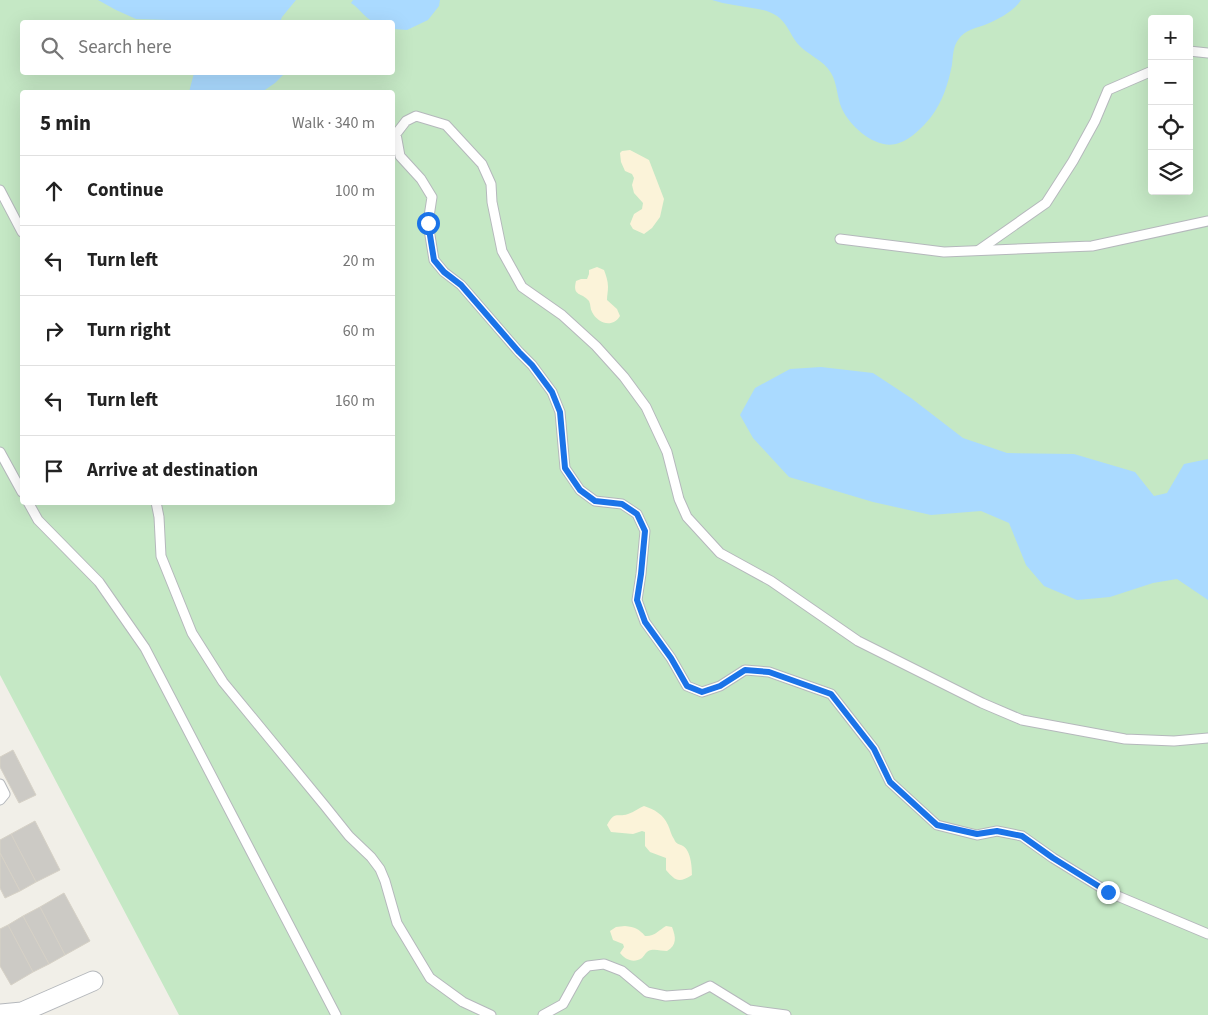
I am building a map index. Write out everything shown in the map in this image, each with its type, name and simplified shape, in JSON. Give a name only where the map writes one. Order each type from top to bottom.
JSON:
[{"type":"street","points":[[0,1014],[22,1012],[93,981]]},
{"type":"lane","points":[[1193,51],[1208,53]]},
{"type":"lane","points":[[978,250],[1046,203],[1073,161],[1095,121],[1108,90],[1148,74]]},
{"type":"lane","points":[[1208,738],[1174,741],[1125,739],[1022,720],[982,703],[858,641],[771,581],[720,553],[687,517],[679,499],[667,452],[646,407],[624,377],[596,346],[562,315],[522,287],[502,252],[492,202],[492,184],[482,164],[446,124],[416,116],[406,120],[396,134],[400,156],[421,179],[432,197],[428,223],[434,260],[444,272],[461,285],[532,365],[552,392],[560,412],[565,468],[580,490],[595,501],[622,504],[637,514],[645,531],[637,600],[645,622],[671,658],[687,686],[702,692],[720,686],[745,670],[769,672],[831,694],[874,749],[890,782],[937,825],[977,834],[997,831],[1022,836],[1053,858],[1108,892],[1208,934]]},
{"type":"lane","points":[[0,190],[20,228]]},
{"type":"lane","points":[[840,239],[944,252],[1092,246],[1208,221]]},
{"type":"lane","points":[[0,452],[20,488]]},
{"type":"lane","points":[[30,505],[38,520],[99,582],[145,648],[336,1015]]},
{"type":"lane","points":[[157,505],[161,556],[192,633],[223,682],[349,836],[371,857],[380,869],[397,923],[430,978],[463,1002],[491,1015]]},
{"type":"lane","points":[[0,784],[5,794],[0,800]]},
{"type":"lane","points":[[543,1015],[563,1004],[579,975],[588,966],[604,964],[622,971],[647,992],[666,996],[693,994],[710,986],[749,1010],[786,1015]]},
{"type":"green space","points":[[0,0],[1208,0],[1208,1015],[179,1015],[0,675]]},
{"type":"sand","points":[[630,150],[649,160],[664,199],[660,217],[652,228],[644,234],[633,229],[630,224],[634,214],[642,209],[643,203],[634,193],[632,185],[634,178],[632,174],[625,171],[621,162],[620,153]]},
{"type":"sand","points":[[597,267],[604,270],[608,285],[607,300],[617,309],[620,316],[614,322],[606,323],[598,319],[591,311],[589,301],[575,290],[576,281],[587,279],[589,270]]},
{"type":"sand","points":[[644,806],[661,815],[676,842],[686,848],[692,868],[692,875],[680,880],[672,876],[666,870],[666,858],[650,852],[645,846],[645,832],[633,834],[611,832],[607,825],[614,816],[628,814]]},
{"type":"sand","points":[[625,926],[636,929],[645,936],[654,934],[666,926],[672,927],[675,937],[673,946],[667,951],[651,950],[639,960],[630,960],[620,953],[624,947],[623,944],[613,940],[610,931],[616,927]]},
{"type":"water","points":[[98,0],[296,0],[281,20],[136,19]]},
{"type":"water","points":[[353,0],[440,0],[439,6],[428,20],[407,30],[395,29],[395,20],[370,20],[351,3]]},
{"type":"water","points":[[712,0],[1021,0],[1014,8],[1001,17],[968,31],[961,36],[954,49],[947,86],[935,111],[912,136],[891,145],[874,141],[858,130],[842,109],[835,81],[828,68],[801,47],[777,16],[762,10]]},
{"type":"water","points":[[193,75],[283,75],[265,90],[190,90]]},
{"type":"water","points":[[821,367],[873,373],[911,398],[963,438],[1007,453],[1074,454],[1135,472],[1154,496],[1167,493],[1184,464],[1208,459],[1208,600],[1177,579],[1153,583],[1110,597],[1077,600],[1044,586],[1026,565],[1009,523],[981,511],[931,515],[873,502],[789,477],[753,438],[740,415],[755,388],[790,369]]},
{"type":"building","points":[[13,750],[36,795],[19,803],[0,767],[0,757]]},
{"type":"building","points":[[35,821],[60,870],[36,882],[11,834]]},
{"type":"building","points":[[11,834],[36,882],[20,891],[0,853],[0,840]]},
{"type":"building","points":[[0,853],[20,891],[5,898],[0,888]]},
{"type":"building","points":[[64,893],[90,941],[65,955],[40,907]]},
{"type":"building","points":[[40,907],[65,955],[49,964],[23,916]]},
{"type":"building","points":[[23,916],[49,964],[33,972],[8,925]]},
{"type":"building","points":[[8,925],[33,972],[11,985],[0,966],[0,929]]},
{"type":"route","points":[[428,223],[434,260],[444,272],[461,285],[532,365],[552,392],[560,412],[565,468],[580,490],[595,501],[622,504],[637,514],[645,531],[637,600],[645,622],[671,658],[687,686],[702,692],[720,686],[745,670],[769,672],[831,694],[874,749],[890,782],[937,825],[977,834],[997,831],[1022,836],[1053,858],[1108,892]]}]
